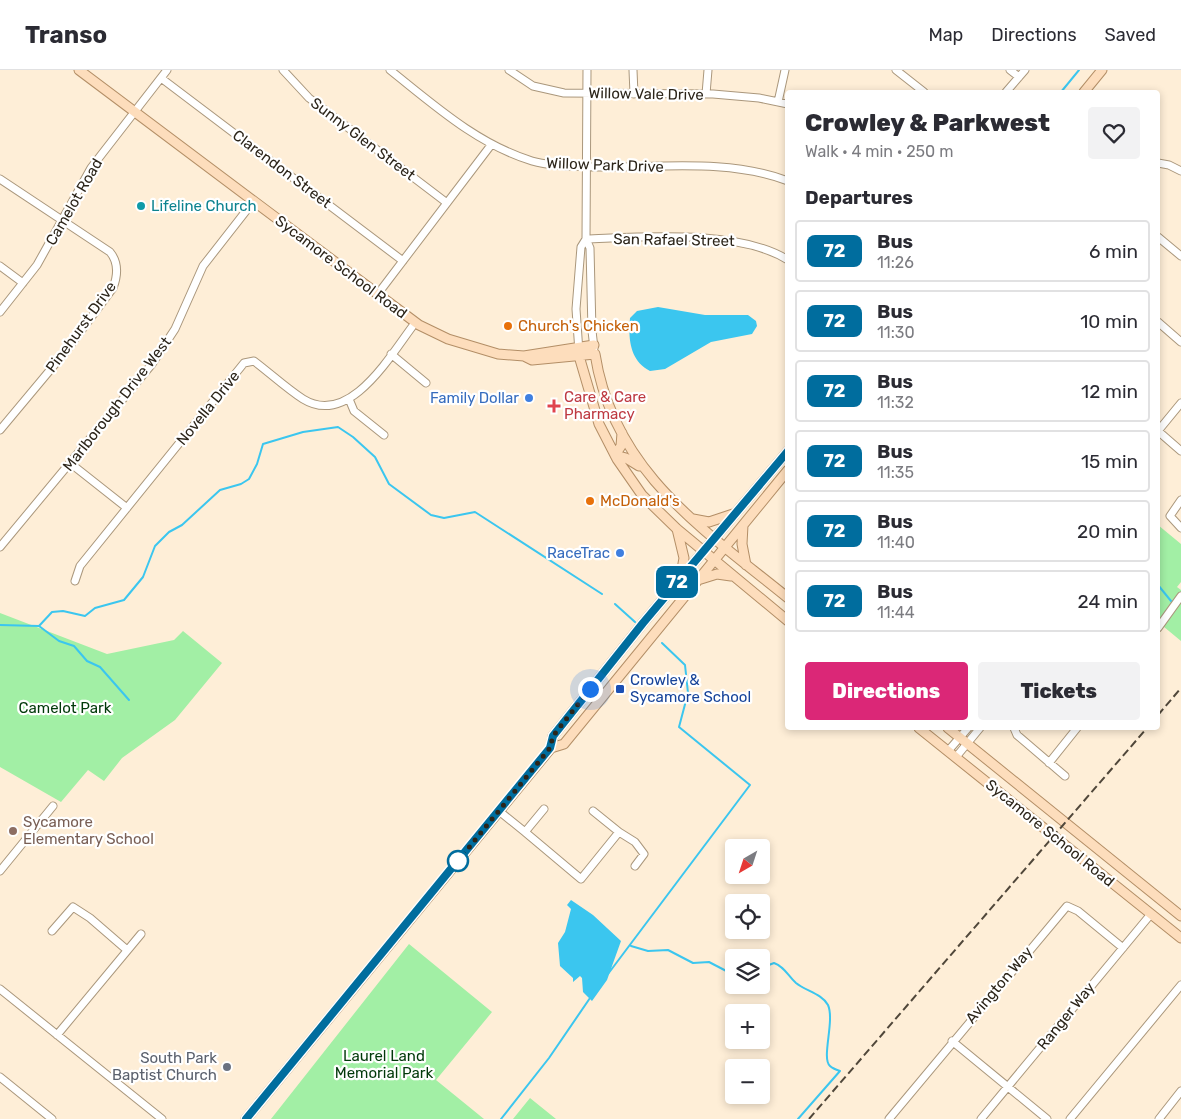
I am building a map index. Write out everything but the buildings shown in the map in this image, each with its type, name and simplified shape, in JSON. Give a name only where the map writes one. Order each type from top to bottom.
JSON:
[{"type":"main road","name":"Sycamore School Road","points":[[79,70],[415,323],[448,339],[483,351],[524,356],[532,360],[594,349]]},
{"type":"main road","points":[[1086,90],[1102,70]]},
{"type":"main road","points":[[594,349],[606,395],[622,433],[645,472],[663,493],[689,518],[785,596]]},
{"type":"main road","points":[[579,351],[590,400],[599,424],[615,455],[642,495],[677,529],[785,619]]},
{"type":"main road","points":[[615,455],[621,446],[622,433]]},
{"type":"main road","points":[[246,1119],[550,748],[553,736],[713,538],[785,454]]},
{"type":"main road","points":[[615,455],[626,458],[645,472]]},
{"type":"main road","points":[[550,748],[564,744],[785,474]]},
{"type":"main road","points":[[689,518],[709,522],[734,514]]},
{"type":"main road","points":[[743,525],[742,544],[746,564]]},
{"type":"main road","points":[[677,529],[684,558],[680,579]]},
{"type":"main road","points":[[698,580],[717,574],[733,576]]},
{"type":"main road","name":"Sycamore School Road","points":[[922,730],[1181,938]]},
{"type":"main road","name":"Sycamore School Road","points":[[950,730],[1181,916]]},
{"type":"street","name":"Camelot Road","points":[[0,312],[23,283],[62,220],[91,168],[167,70]]},
{"type":"street","name":"Sunny Glen Street","points":[[283,70],[309,98],[447,203]]},
{"type":"street","name":"Willow Park Drive","points":[[390,70],[466,129],[491,145],[533,161],[556,165],[738,169],[785,180]]},
{"type":"street","name":"Willow Vale Drive","points":[[509,70],[542,89],[587,94],[706,94],[759,98],[785,103]]},
{"type":"street","points":[[587,70],[586,239],[590,248],[594,349]]},
{"type":"street","points":[[633,70],[634,94]]},
{"type":"street","points":[[706,94],[708,70]]},
{"type":"street","points":[[778,102],[785,70]]},
{"type":"street","points":[[896,70],[921,90]]},
{"type":"street","points":[[1010,70],[1019,77]]},
{"type":"street","points":[[1008,90],[1025,70]]},
{"type":"street","name":"Clarendon Street","points":[[161,78],[403,261]]},
{"type":"street","points":[[377,295],[491,145]]},
{"type":"street","points":[[1160,163],[1169,165],[1181,171]]},
{"type":"street","name":"Pinehurst Drive","points":[[0,180],[110,252],[115,259],[117,277],[113,288],[66,351],[0,430]]},
{"type":"street","name":"Marlborough Drive West","points":[[0,548],[152,364],[175,329],[203,266],[253,202]]},
{"type":"street","name":"San Rafael Street","points":[[586,239],[714,238],[757,245],[785,259]]},
{"type":"street","points":[[579,351],[576,309],[581,247],[586,239]]},
{"type":"street","points":[[1160,239],[1181,256]]},
{"type":"street","points":[[0,266],[23,283]]},
{"type":"street","name":"Novella Drive","points":[[75,581],[80,566],[244,363],[254,361],[304,399],[321,406],[356,396],[415,323]]},
{"type":"street","points":[[1160,326],[1181,342]]},
{"type":"street","points":[[391,354],[426,383]]},
{"type":"street","points":[[349,399],[354,411],[384,436]]},
{"type":"street","points":[[1160,429],[1181,403]]},
{"type":"street","points":[[1160,433],[1181,451]]},
{"type":"street","points":[[70,462],[127,508]]},
{"type":"street","points":[[1181,500],[1170,516],[1181,528]]},
{"type":"street","points":[[1160,625],[1181,596]]},
{"type":"street","points":[[952,754],[963,740],[967,730]]},
{"type":"street","points":[[963,740],[977,730]]},
{"type":"street","points":[[1015,730],[1017,735],[1065,776]]},
{"type":"street","points":[[1049,763],[1075,730]]},
{"type":"street","points":[[0,871],[53,806]]},
{"type":"street","points":[[524,832],[544,809]]},
{"type":"street","points":[[498,811],[581,879],[620,832]]},
{"type":"street","points":[[593,811],[635,842],[644,854],[635,866]]},
{"type":"street","name":"Avington Way","points":[[889,1119],[952,1041],[1067,906],[1078,911],[1123,948]]},
{"type":"street","points":[[52,931],[73,907],[90,918],[127,950]]},
{"type":"street","name":"Ranger Way","points":[[981,1119],[1151,914]]},
{"type":"street","points":[[57,1035],[141,934]]},
{"type":"street","points":[[1070,1119],[1181,985]]},
{"type":"street","points":[[0,989],[162,1119]]},
{"type":"street","points":[[1174,994],[1181,999]]},
{"type":"street","points":[[952,1041],[1047,1119]]},
{"type":"street","points":[[0,1077],[52,1119]]},
{"type":"street","points":[[1159,1119],[1181,1091]]},
{"type":"green space","points":[[1160,527],[1181,544],[1181,582],[1177,587],[1181,590],[1181,641],[1160,624]]},
{"type":"green space","name":"Camelot Park","points":[[0,613],[107,654],[174,640],[183,631],[222,663],[175,720],[122,758],[104,781],[88,770],[61,802],[0,767]]},
{"type":"green space","name":"Laurel Land Memorial Park","points":[[409,944],[492,1012],[436,1080],[484,1119],[271,1119]]},
{"type":"green space","points":[[530,1098],[556,1119],[513,1119]]},
{"type":"water","points":[[658,307],[705,315],[748,315],[756,321],[757,326],[752,334],[711,342],[665,369],[650,371],[643,367],[634,355],[629,334],[630,318],[637,311]]},
{"type":"water","points":[[571,900],[593,915],[621,941],[607,980],[592,1001],[583,992],[582,978],[580,976],[573,982],[573,978],[560,966],[558,943],[565,932],[571,909],[567,905]]},
{"type":"waterway","points":[[1063,90],[1079,70]]},
{"type":"waterway","points":[[0,625],[39,626],[52,612],[63,611],[85,616],[95,608],[124,600],[143,577],[155,546],[169,532],[182,525],[220,490],[241,484],[249,479],[257,464],[263,444],[303,432],[338,427],[353,437],[375,457],[389,484],[431,515],[444,518],[475,512],[602,594]]},
{"type":"waterway","points":[[1160,587],[1171,601]]},
{"type":"waterway","points":[[615,604],[635,622]]},
{"type":"waterway","points":[[39,626],[59,641],[74,646],[87,661],[100,667],[129,700]]},
{"type":"waterway","points":[[608,974],[750,785],[679,727],[688,693],[685,665],[662,643]]},
{"type":"waterway","points":[[631,946],[648,951],[668,950],[693,963],[709,962],[725,970]]},
{"type":"waterway","points":[[770,965],[774,963],[778,965],[796,983],[822,998],[828,1005],[830,1012],[828,1062],[831,1067],[840,1071],[798,1119]]},
{"type":"waterway","points":[[501,1119],[549,1058],[590,998]]},
{"type":"railway","points":[[1160,713],[1181,688]]},
{"type":"railway","points":[[809,1119],[1145,730]]},
{"type":"bus line","name":"72","points":[[246,1119],[550,748],[553,736],[643,623],[785,454]]},
{"type":"place","name":"Lifeline Church","points":[[141,206]]},
{"type":"place","name":"Church's Chicken","points":[[508,326]]},
{"type":"place","name":"Family Dollar","points":[[529,398]]},
{"type":"place","name":"Care & Care Pharmacy","points":[[554,406]]},
{"type":"place","name":"McDonald's","points":[[590,501]]},
{"type":"place","name":"RaceTrac","points":[[620,553]]},
{"type":"place","name":"Crowley & Sycamore School","points":[[620,689]]},
{"type":"place","name":"Sycamore Elementary School","points":[[13,831]]},
{"type":"place","name":"South Park Baptist Church","points":[[227,1067]]},
{"type":"route","points":[[458,861],[550,748],[553,736],[590,689]]}]
